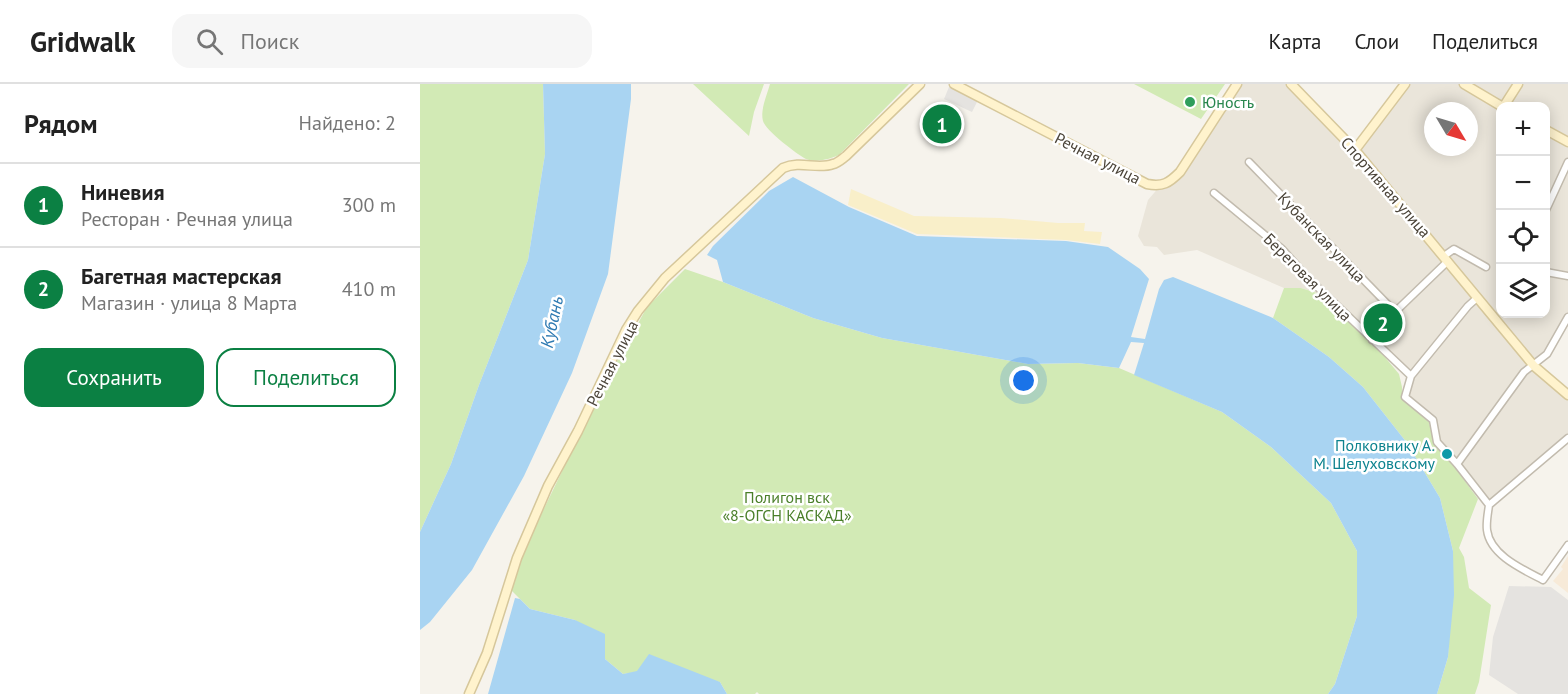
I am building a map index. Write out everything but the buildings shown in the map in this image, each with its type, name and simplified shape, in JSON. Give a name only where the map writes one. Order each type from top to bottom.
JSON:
[{"type":"main road","name":"Речная улица","points":[[469,694],[487,653],[517,558],[548,486],[578,431],[626,330],[638,311],[665,278],[783,168],[794,163],[834,164],[846,156],[920,84]]},
{"type":"main road","name":"Речная улица","points":[[954,84],[1147,184],[1160,186],[1171,182],[1180,172],[1237,84]]},
{"type":"main road","name":"Спортивная улица","points":[[1292,84],[1355,150],[1534,366],[1568,395]]},
{"type":"main road","points":[[1355,150],[1405,84]]},
{"type":"main road","points":[[1464,84],[1496,102]]},
{"type":"main road","points":[[1506,102],[1518,84]]},
{"type":"main road","points":[[1550,133],[1568,142]]},
{"type":"street","name":"Кубанская улица","points":[[1250,162],[1395,312]]},
{"type":"street","points":[[1550,200],[1568,162]]},
{"type":"street","name":"Береговая улица","points":[[1214,193],[1282,249],[1308,278],[1412,376]]},
{"type":"street","points":[[1372,340],[1454,249],[1486,267]]},
{"type":"street","points":[[1550,273],[1568,276]]},
{"type":"street","points":[[1477,298],[1412,376],[1405,397],[1434,420],[1437,442],[1489,506]]},
{"type":"street","points":[[1457,464],[1524,372],[1547,354],[1568,317]]},
{"type":"street","points":[[1568,438],[1489,506],[1486,528],[1490,543],[1515,566],[1543,579],[1568,545]]},
{"type":"shaded area","points":[[1237,84],[1291,84],[1355,149],[1405,84],[1568,84],[1568,317],[1547,354],[1534,366],[1568,395],[1568,438],[1489,505],[1437,442],[1433,420],[1405,397],[1411,376],[1320,294],[1301,288],[1284,288],[1197,250],[1164,255],[1157,247],[1144,246],[1138,236],[1148,200],[1160,186],[1171,182]]},
{"type":"shaded area","points":[[949,87],[978,100],[972,112],[944,99]]},
{"type":"shaded area","points":[[1568,556],[1568,593],[1553,581],[1563,569],[1561,567]]},
{"type":"shaded area","points":[[1509,586],[1551,587],[1568,600],[1568,694],[1518,694],[1489,675],[1493,637]]},
{"type":"green space","points":[[420,84],[543,84],[545,154],[528,260],[451,464],[420,532]]},
{"type":"green space","points":[[693,84],[764,84],[754,112],[749,136]]},
{"type":"green space","points":[[770,84],[909,84],[839,155],[814,161],[796,153],[765,125],[762,112]]},
{"type":"green space","name":"Юность","points":[[1134,84],[1225,84],[1201,119]]},
{"type":"green space","name":"Полигон вск «8-ОГСН КАСКАД»","points":[[685,269],[813,318],[882,338],[1028,364],[1078,363],[1119,368],[1222,412],[1271,447],[1331,503],[1357,551],[1357,616],[1335,684],[1328,694],[759,694],[757,692],[755,694],[727,694],[720,682],[637,672],[623,674],[605,659],[575,620],[530,609],[511,590],[519,560],[604,385],[647,307]]},
{"type":"green space","points":[[1284,288],[1301,288],[1320,294],[1384,356],[1399,374],[1402,399],[1429,422],[1435,446],[1446,455],[1478,499],[1459,548],[1464,557],[1469,588],[1491,605],[1479,682],[1475,694],[1437,694],[1448,657],[1453,551],[1440,498],[1407,443],[1363,387],[1329,357],[1273,318]]},
{"type":"sand","points":[[851,189],[914,216],[1085,223],[1084,231],[1102,232],[1100,244],[1066,240],[917,234],[848,205]]},
{"type":"water","name":"Кубань","points":[[543,84],[631,84],[631,99],[608,274],[572,373],[524,476],[472,570],[430,622],[420,630],[420,532],[451,464],[528,260],[545,154]]},
{"type":"water","points":[[793,177],[849,207],[917,236],[1066,241],[1108,247],[1140,269],[1149,279],[1131,337],[1145,339],[1159,289],[1164,280],[1173,277],[1273,318],[1329,357],[1363,387],[1407,443],[1440,498],[1453,551],[1454,595],[1448,657],[1437,694],[1328,694],[1335,684],[1357,616],[1357,551],[1331,503],[1271,447],[1222,412],[1134,375],[1144,343],[1131,342],[1119,368],[1078,363],[1028,364],[882,338],[813,318],[723,282],[717,260],[707,255],[713,246],[769,191]]},
{"type":"water","points":[[515,598],[520,599],[530,609],[575,620],[605,634],[605,659],[623,674],[637,671],[649,654],[720,682],[727,694],[488,694]]},
{"type":"place","name":"Юность","points":[[1190,102]]},
{"type":"place","name":"Ниневия","points":[[942,124]]},
{"type":"place","name":"Багетная мастерская","points":[[1383,323]]},
{"type":"place","name":"Полковнику А. М. Шелуховскому","points":[[1447,454]]}]
